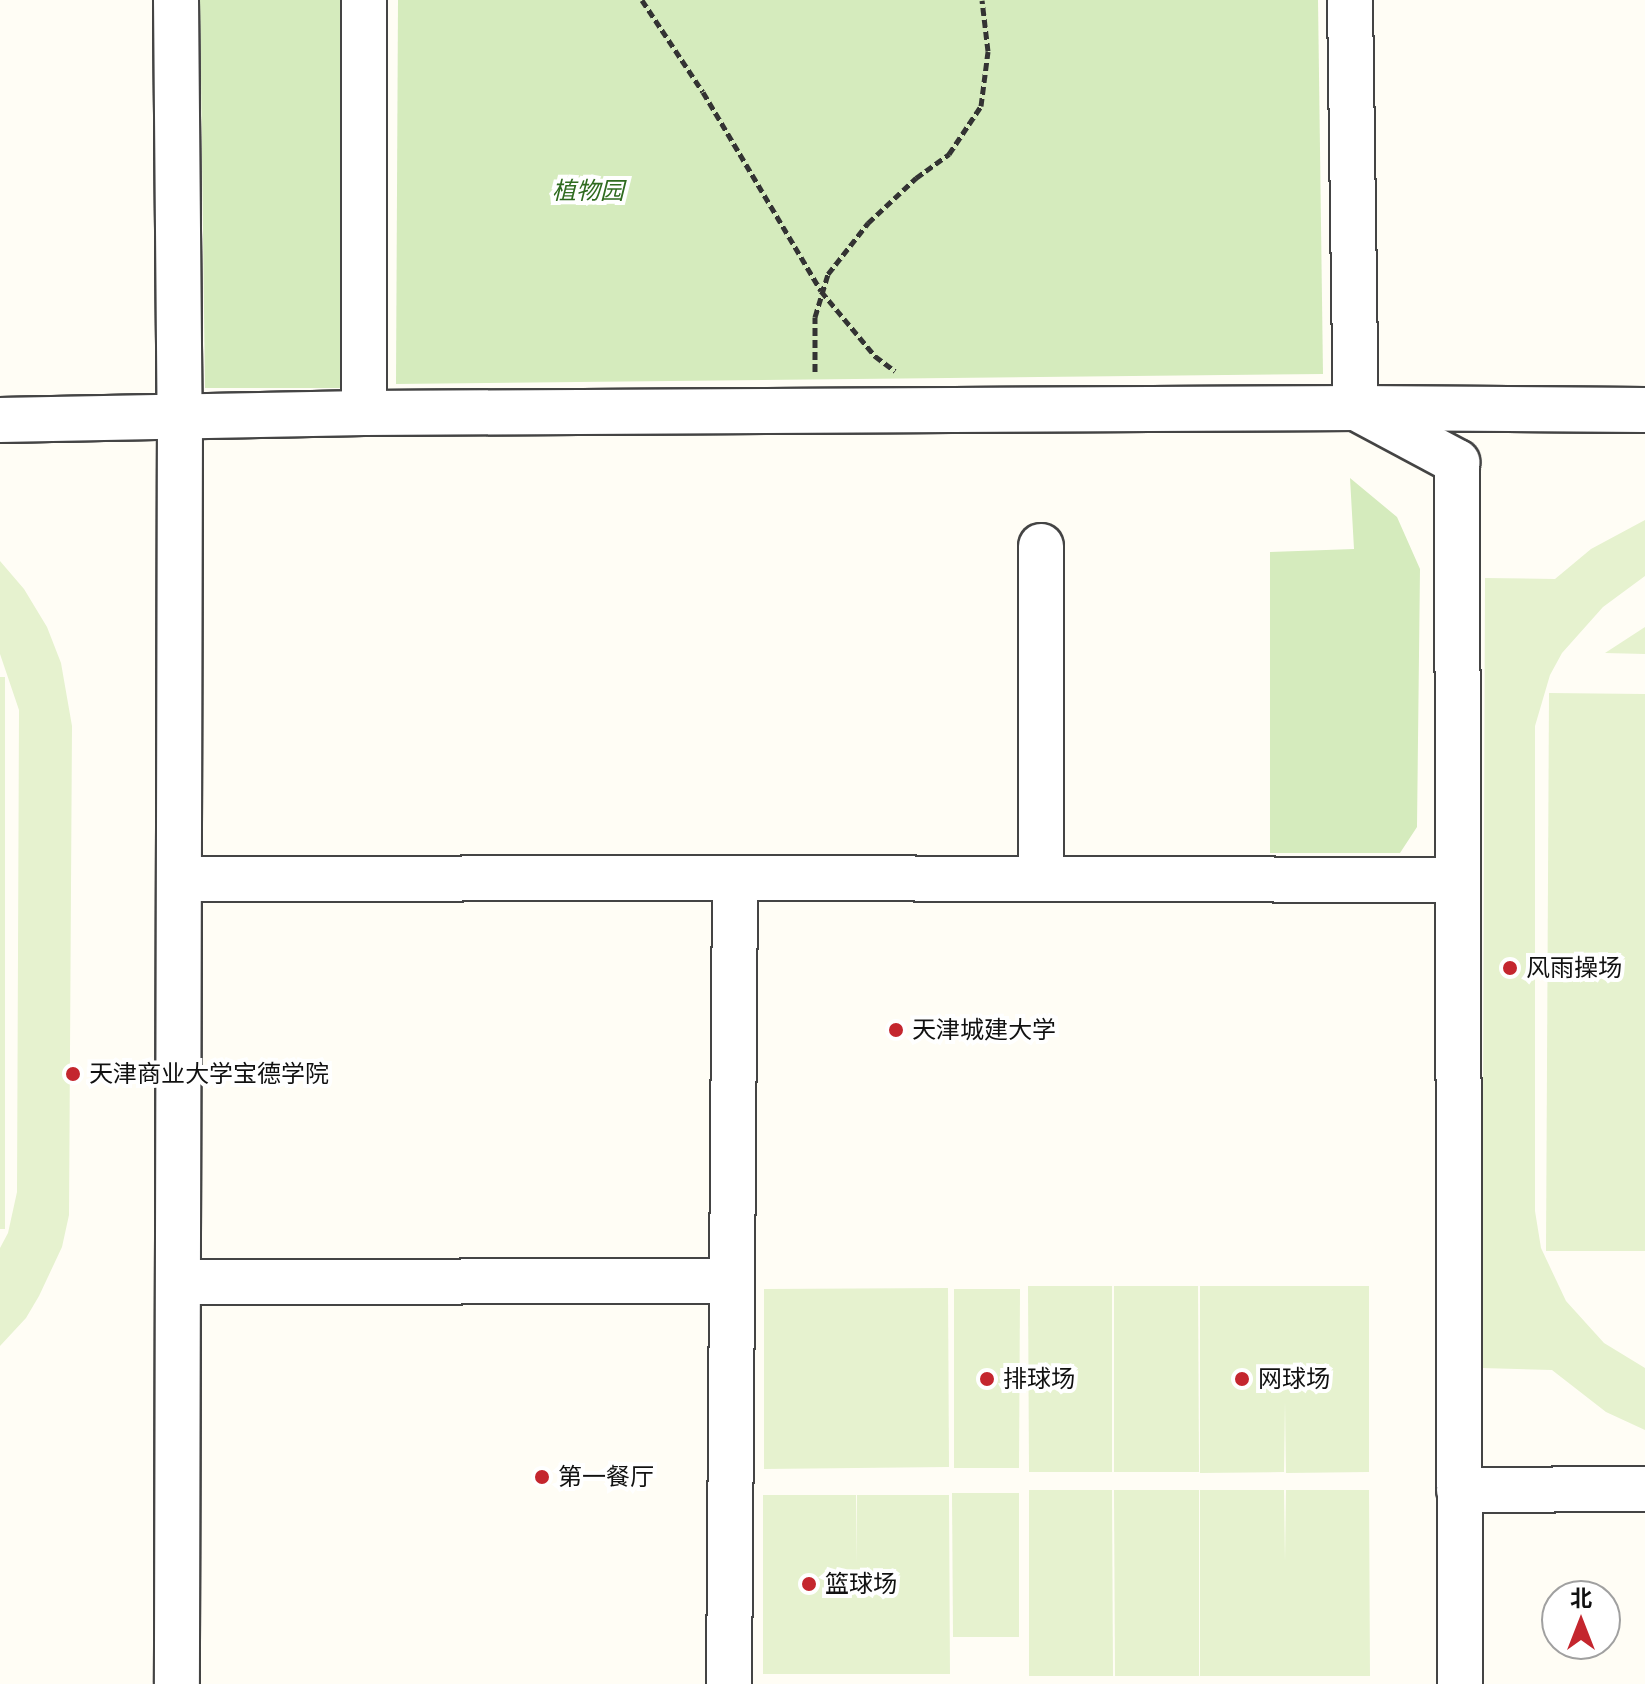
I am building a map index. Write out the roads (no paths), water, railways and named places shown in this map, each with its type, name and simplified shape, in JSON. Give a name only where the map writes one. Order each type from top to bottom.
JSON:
[{"type":"lane","points":[[176,0],[180,418],[177,1684]]},
{"type":"lane","points":[[364,0],[364,413]]},
{"type":"lane","points":[[1350,0],[1356,408]]},
{"type":"lane","points":[[0,420],[364,413],[1356,408],[1645,410]]},
{"type":"lane","points":[[1356,408],[1457,462],[1460,1684]]},
{"type":"lane","points":[[1041,546],[1041,879]]},
{"type":"lane","points":[[729,1684],[735,878]]},
{"type":"lane","points":[[179,879],[1458,880]]},
{"type":"lane","points":[[178,1282],[732,1281]]},
{"type":"lane","points":[[1459,1490],[1645,1489]]},
{"type":"place","name":"风雨操场","points":[[1510,968]]},
{"type":"place","name":"天津城建大学","points":[[896,1030]]},
{"type":"place","name":"天津商业大学宝德学院","points":[[73,1074]]},
{"type":"place","name":"排球场","points":[[987,1379]]},
{"type":"place","name":"网球场","points":[[1242,1379]]},
{"type":"place","name":"第一餐厅","points":[[542,1477]]},
{"type":"place","name":"篮球场","points":[[809,1584]]},
{"type":"park label","name":"植物园","points":[[588,191]]}]
